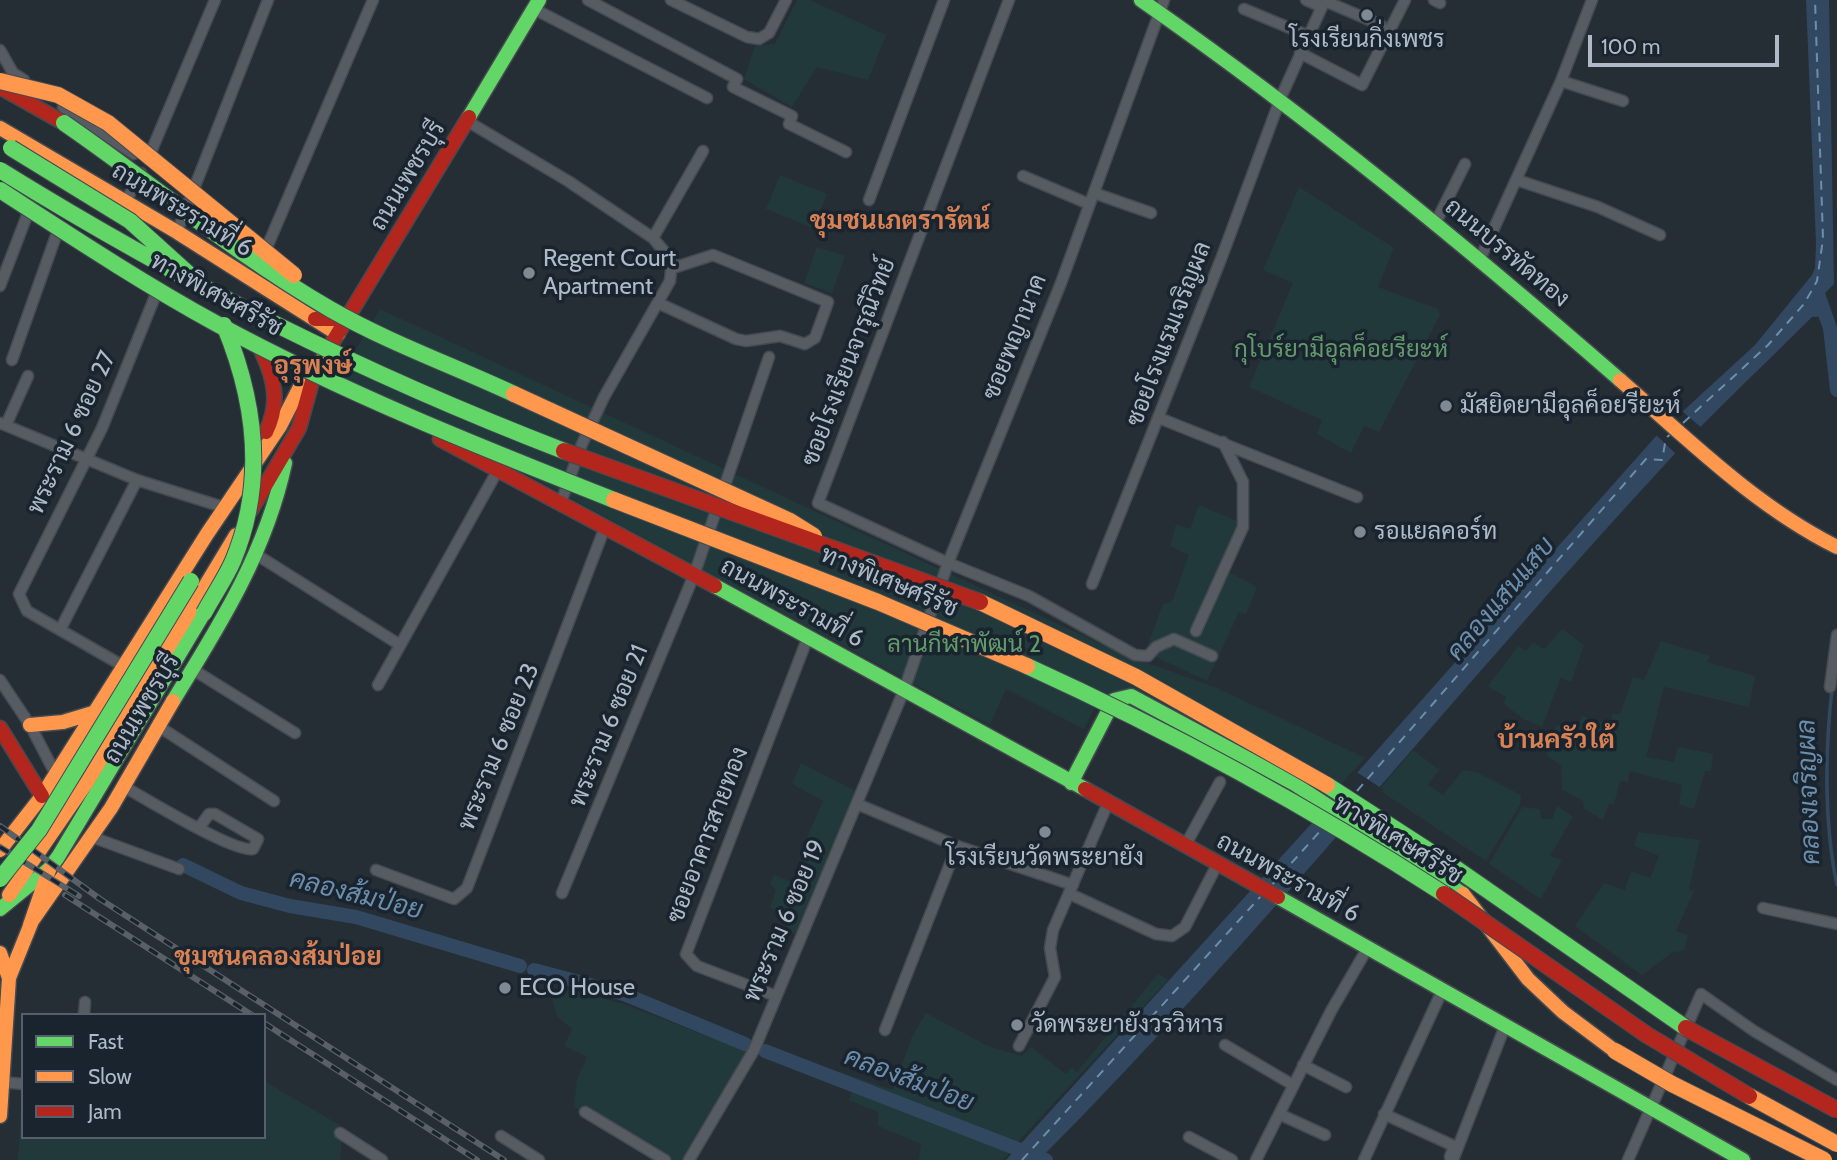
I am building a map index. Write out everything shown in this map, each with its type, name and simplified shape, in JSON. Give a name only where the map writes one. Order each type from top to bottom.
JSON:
[{"type":"main road","name":"ถนนบรรทัดทอง","points":[[1141,0],[1162,6],[1281,97],[1436,222],[1776,513],[1837,547]]},
{"type":"main road","name":"ถนนเพชรบุรี","points":[[0,850],[42,796],[207,534],[280,426],[299,389],[314,374],[338,334],[351,319],[537,4]]},
{"type":"main road","points":[[0,81],[48,90],[83,105],[113,124],[262,252],[351,319]]},
{"type":"main road","points":[[0,87],[64,123],[132,170],[178,208],[259,267],[331,310],[790,521],[826,545]]},
{"type":"main road","name":"ถนนพระรามที่ 6","points":[[0,128],[177,232],[338,334]]},
{"type":"main road","points":[[0,141],[91,193],[166,250],[201,288],[221,319],[236,351],[252,413],[255,473],[239,545],[204,613],[49,869],[30,925]]},
{"type":"main road","name":"ทางพิเศษศรีรัช","points":[[0,170],[137,253],[295,336],[404,385],[660,487],[784,533],[826,545],[1029,624],[1242,735],[1319,779],[1426,848],[1658,1011],[1711,1043],[1837,1110]]},
{"type":"main road","name":"ถนนพระรามที่ 6","points":[[0,192],[57,233],[156,294],[262,352],[314,374],[499,468],[1219,864],[1743,1160]]},
{"type":"main road","name":"ทางพิเศษศรีรัช","points":[[0,192],[168,296],[251,342],[356,391],[520,462],[674,523],[783,562],[951,631],[1088,694],[1224,763],[1427,883],[1689,1062],[1837,1144]]},
{"type":"main road","points":[[316,319],[351,319]]},
{"type":"main road","points":[[207,534],[272,421],[276,395],[274,377],[262,352]]},
{"type":"main road","name":"ถนนเพชรบุรี","points":[[0,908],[67,812],[288,450],[313,397],[314,374]]},
{"type":"main road","points":[[0,879],[38,830],[191,581],[280,426]]},
{"type":"main road","name":"ถนนเพชรบุรี","points":[[6,987],[30,925],[63,873],[92,837],[257,555],[284,474],[288,450]]},
{"type":"main road","points":[[1071,783],[1114,700],[1120,696],[1131,696],[1227,746],[1348,817],[1459,890],[1520,971],[1558,1007],[1604,1044],[1672,1084],[1824,1160]]},
{"type":"main road","points":[[30,725],[62,722],[96,712]]},
{"type":"main road","points":[[0,728],[42,796],[67,812]]},
{"type":"main road","points":[[0,908],[49,869]]},
{"type":"main road","points":[[0,953],[6,987],[0,1116]]},
{"type":"street","points":[[126,201],[146,162],[215,0]]},
{"type":"street","points":[[177,232],[268,0]]},
{"type":"street","points":[[251,279],[279,223],[373,0]]},
{"type":"street","points":[[588,0],[737,79],[733,87],[792,116],[789,124],[846,152]]},
{"type":"street","points":[[671,0],[747,37],[759,39],[769,33],[786,0]]},
{"type":"street","points":[[869,200],[944,0]]},
{"type":"street","name":"ซอยโรงเรียนจารุณีวิทย์","points":[[947,563],[818,503],[1009,0]]},
{"type":"street","points":[[1306,0],[1324,3],[1381,25]]},
{"type":"street","points":[[1300,53],[1362,85],[1405,0]]},
{"type":"street","points":[[1480,259],[1561,81],[1592,0]]},
{"type":"street","name":"ซอยโรงแรมเจริญผล","points":[[1092,584],[1159,418],[1281,97],[1324,3]]},
{"type":"street","points":[[537,4],[707,98]]},
{"type":"street","name":"ซอยพญานาค","points":[[904,690],[947,563],[1094,193],[1162,6]]},
{"type":"street","points":[[1244,9],[1309,36]]},
{"type":"street","points":[[0,50],[13,73],[146,162]]},
{"type":"street","points":[[1561,81],[1623,101]]},
{"type":"street","points":[[467,121],[568,181],[653,238],[668,253],[673,268],[658,303],[604,397],[582,444],[561,502]]},
{"type":"street","points":[[653,238],[703,151]]},
{"type":"street","points":[[1436,222],[1465,164]]},
{"type":"street","points":[[1023,176],[1089,204]]},
{"type":"street","points":[[1517,180],[1598,207],[1660,235]]},
{"type":"street","points":[[1094,193],[1151,214]]},
{"type":"street","points":[[0,286],[27,213]]},
{"type":"street","points":[[12,360],[57,233]]},
{"type":"street","points":[[658,303],[736,339],[746,341],[780,336],[805,344],[815,338],[828,302],[713,255],[673,268]]},
{"type":"street","name":"พระราม 6 ซอย 27","points":[[60,629],[27,611],[19,600],[20,587],[86,460],[156,294]]},
{"type":"street","name":"พระราม 6 ซอย 21","points":[[562,893],[694,575],[769,357]]},
{"type":"street","points":[[28,376],[3,424],[138,480],[223,507]]},
{"type":"street","points":[[1159,418],[1357,497]]},
{"type":"street","points":[[1196,631],[1243,527],[1243,482],[1223,442]]},
{"type":"street","points":[[378,685],[499,468]]},
{"type":"street","points":[[125,667],[60,629],[138,480]]},
{"type":"street","name":"พระราม 6 ซอย 23","points":[[376,870],[454,899],[467,888],[605,527]]},
{"type":"street","points":[[257,555],[400,645]]},
{"type":"street","points":[[947,563],[1046,604],[1135,655],[1148,656],[1156,647],[1174,639],[1212,656]]},
{"type":"street","points":[[1829,687],[1837,635]]},
{"type":"street","name":"ซอยอาคารสายทอง","points":[[776,996],[697,966],[686,954],[808,637]]},
{"type":"street","points":[[192,669],[295,733]]},
{"type":"street","points":[[0,680],[30,725],[55,773]]},
{"type":"street","name":"พระราม 6 ซอย 19","points":[[689,1160],[754,1050],[904,690]]},
{"type":"street","points":[[158,726],[274,801]]},
{"type":"street","points":[[1185,846],[1220,782]]},
{"type":"street","points":[[123,786],[199,828],[244,849],[253,849],[258,839],[215,814],[209,814],[199,828]]},
{"type":"street","points":[[1019,1045],[1055,977],[1052,936],[1108,803]]},
{"type":"street","points":[[857,804],[1071,890],[1156,934],[1172,936],[1185,927],[1219,864]]},
{"type":"street","points":[[92,837],[179,869]]},
{"type":"street","points":[[885,1030],[957,845]]},
{"type":"street","points":[[1763,908],[1837,924]]},
{"type":"street","points":[[1256,1160],[1303,1065],[1367,949]]},
{"type":"street","points":[[1364,1160],[1442,991]]},
{"type":"street","points":[[1628,1160],[1701,994],[1754,1031],[1837,1080]]},
{"type":"street","points":[[84,1013],[85,1002]]},
{"type":"street","points":[[1451,1160],[1505,1026]]},
{"type":"street","points":[[1226,1045],[1293,1085]]},
{"type":"street","points":[[1303,1065],[1346,1087]]},
{"type":"street","points":[[2,1082],[21,1084]]},
{"type":"street","points":[[585,1112],[665,1160]]},
{"type":"street","points":[[1279,1114],[1325,1135]]},
{"type":"street","points":[[1384,1114],[1454,1146],[1451,1160]]},
{"type":"street","points":[[340,1133],[382,1160]]},
{"type":"street","points":[[501,1136],[539,1160]]},
{"type":"street","points":[[1189,1137],[1232,1160]]},
{"type":"green space","points":[[797,0],[810,0],[886,35],[868,80],[817,67],[792,107],[744,79],[755,46],[775,44]]},
{"type":"green space","points":[[780,175],[827,194],[813,228],[766,209]]},
{"type":"green space","name":"กุโบร์ยามีอุลค็อยรียะห์","points":[[1299,187],[1394,248],[1378,287],[1438,309],[1440,315],[1379,432],[1364,426],[1351,453],[1317,434],[1322,420],[1249,387],[1293,283],[1263,270]]},
{"type":"green space","points":[[817,247],[845,256],[832,293],[804,283]]},
{"type":"green space","name":"ลานกีฬาพัฒน์ 2","points":[[380,309],[1120,653],[1217,688],[1365,758],[1308,821],[1096,705],[1084,729],[1006,689],[990,725],[567,496],[339,378]]},
{"type":"green space","points":[[1199,505],[1237,521],[1236,532],[1191,632],[1200,635],[1229,572],[1257,587],[1246,614],[1239,612],[1207,681],[1145,652],[1163,604],[1172,602],[1189,555],[1170,546],[1176,524],[1190,529]]},
{"type":"green space","points":[[1562,629],[1584,645],[1571,682],[1561,677],[1542,727],[1522,718],[1504,704],[1506,697],[1488,686],[1518,646],[1526,651],[1533,642],[1544,649]]},
{"type":"green space","points":[[1661,641],[1710,656],[1707,662],[1755,676],[1749,707],[1664,687],[1646,757],[1674,762],[1678,747],[1713,754],[1711,771],[1705,771],[1694,809],[1679,804],[1682,785],[1630,771],[1628,782],[1620,781],[1614,804],[1609,804],[1603,820],[1584,809],[1583,801],[1562,790],[1561,765],[1548,757],[1546,750],[1539,748],[1546,731],[1553,732],[1557,725],[1576,733],[1582,716],[1611,725],[1612,714],[1620,714],[1633,677],[1644,680]]},
{"type":"green space","points":[[1413,750],[1439,770],[1428,785],[1443,795],[1463,770],[1476,772],[1521,795],[1520,805],[1486,861],[1379,790]]},
{"type":"green space","points":[[801,763],[859,793],[799,936],[787,931],[791,916],[770,908],[776,890],[770,884],[774,875],[792,882],[803,859],[802,849],[823,801],[792,784]]},
{"type":"green space","points":[[1557,806],[1573,817],[1550,856],[1562,860],[1541,899],[1489,864],[1522,807],[1540,809],[1541,819],[1552,819]]},
{"type":"green space","points":[[1638,832],[1700,840],[1689,889],[1694,891],[1676,931],[1688,935],[1684,951],[1673,952],[1642,975],[1575,926],[1604,883],[1625,890],[1631,871],[1650,878],[1659,856],[1634,846]]},
{"type":"green space","points":[[1158,974],[1168,980],[1014,1146],[821,1072],[823,1066],[893,1090],[912,1037],[926,1013],[988,1046],[1022,1056],[1031,1047],[1066,1074],[1072,1067],[1077,1072]]},
{"type":"green space","points":[[563,987],[626,1005],[749,1052],[684,1160],[662,1160],[592,1122],[574,1106],[577,1079],[587,1057],[564,1046],[572,1029],[557,1016],[552,999]]},
{"type":"green space","points":[[266,1082],[343,1127],[340,1160],[18,1160],[21,1110],[21,1139],[266,1139]]},
{"type":"green space","points":[[852,1090],[1012,1150],[1003,1160],[919,1160],[921,1144],[878,1126],[878,1112],[849,1100]]},
{"type":"water","name":"คลองแสนแสบ","points":[[1806,0],[1829,0],[1834,284],[1825,293],[1833,316],[1812,317],[1687,441],[1512,635],[1201,989],[1039,1160],[1006,1160],[1340,792],[1657,435],[1755,345],[1812,275],[1816,244]]},
{"type":"pier","points":[[1681,410],[1704,430],[1678,456],[1654,433]]},
{"type":"pier","points":[[1355,771],[1384,790],[1340,839],[1311,820]]},
{"type":"waterway","name":"คลองเจริญผล","points":[[1820,300],[1830,328],[1837,390]]},
{"type":"waterway","name":"คลองเจริญผล","points":[[1832,689],[1827,787],[1830,838],[1837,885]]},
{"type":"waterway","name":"คลองส้มป่อย","points":[[183,865],[241,893],[290,906],[356,917],[520,966]]},
{"type":"waterway","name":"คลองส้มป่อย","points":[[534,970],[624,994],[745,1044]]},
{"type":"waterway","name":"คลองส้มป่อย","points":[[765,1051],[1046,1160]]},
{"type":"ferry route","points":[[1683,423],[1768,345],[1804,304],[1817,281],[1823,239],[1815,0]]},
{"type":"ferry route","points":[[1357,791],[1646,459],[1662,460],[1666,438],[1673,432]]},
{"type":"ferry route","points":[[1270,887],[1322,829]]},
{"type":"ferry route","points":[[1022,1160],[1261,896]]},
{"type":"railway","points":[[0,826],[100,899],[504,1160]]},
{"type":"railway","points":[[0,847],[79,896]]},
{"type":"railway","points":[[65,895],[249,1013]]},
{"type":"railway","points":[[266,1024],[477,1160]]},
{"type":"traffic: fast","points":[[469,117],[539,0]]},
{"type":"traffic: fast","points":[[1141,0],[1326,136],[1620,380]]},
{"type":"traffic: fast","points":[[64,123],[295,288],[397,343],[514,394]]},
{"type":"traffic: fast","points":[[11,148],[130,221],[192,277]]},
{"type":"traffic: fast","points":[[0,170],[137,251],[275,324],[417,390],[564,451]]},
{"type":"traffic: fast","points":[[0,190],[161,292],[265,349],[413,418],[614,500]]},
{"type":"traffic: fast","points":[[204,613],[233,561],[250,502],[253,472],[250,413],[244,383],[224,325]]},
{"type":"traffic: fast","points":[[173,701],[240,587],[266,527],[285,463]]},
{"type":"traffic: fast","points":[[0,879],[39,830],[191,581]]},
{"type":"traffic: fast","points":[[715,586],[1085,789]]},
{"type":"traffic: fast","points":[[0,909],[49,869],[58,857],[204,613]]},
{"type":"traffic: fast","points":[[1027,666],[1135,717],[1240,772],[1343,831],[1444,894]]},
{"type":"traffic: fast","points":[[1071,783],[1114,700],[1131,696],[1293,783],[1463,894]]},
{"type":"traffic: fast","points":[[1327,785],[1454,867],[1686,1028]]},
{"type":"traffic: fast","points":[[1278,897],[1743,1160]]},
{"type":"traffic: slow","points":[[0,81],[58,95],[108,123],[294,275]]},
{"type":"traffic: slow","points":[[0,128],[177,232],[338,334]]},
{"type":"traffic: slow","points":[[0,850],[42,796],[207,534],[280,426],[299,389],[314,374],[329,348]]},
{"type":"traffic: slow","points":[[1620,380],[1750,492],[1807,531],[1837,547]]},
{"type":"traffic: slow","points":[[514,394],[790,521],[814,536]]},
{"type":"traffic: slow","points":[[614,500],[878,602],[1027,666]]},
{"type":"traffic: slow","points":[[9,895],[87,782],[236,535]]},
{"type":"traffic: slow","points":[[980,602],[1136,677],[1327,785]]},
{"type":"traffic: slow","points":[[9,978],[32,921],[111,808],[173,701]]},
{"type":"traffic: slow","points":[[30,725],[63,722],[96,712]]},
{"type":"traffic: slow","points":[[30,925],[49,870]]},
{"type":"traffic: slow","points":[[1463,894],[1528,979],[1563,1012],[1615,1051]]},
{"type":"traffic: slow","points":[[0,953],[9,978],[0,1116]]},
{"type":"traffic: slow","points":[[1615,1051],[1672,1084],[1824,1160]]},
{"type":"traffic: slow","points":[[1749,1096],[1837,1144]]},
{"type":"traffic: jam","points":[[0,87],[64,123]]},
{"type":"traffic: jam","points":[[329,348],[469,117]]},
{"type":"traffic: jam","points":[[315,319],[347,319]]},
{"type":"traffic: jam","points":[[262,352],[274,392],[273,412],[266,432]]},
{"type":"traffic: jam","points":[[251,510],[299,428],[314,374]]},
{"type":"traffic: jam","points":[[440,439],[715,586]]},
{"type":"traffic: jam","points":[[564,451],[980,602]]},
{"type":"traffic: jam","points":[[0,728],[42,796]]},
{"type":"traffic: jam","points":[[1085,789],[1278,897]]},
{"type":"traffic: jam","points":[[1444,894],[1647,1035],[1749,1096]]},
{"type":"traffic: jam","points":[[1686,1028],[1837,1110]]},
{"type":"place","name":"โรงเรียนกิ่งเพชร","points":[[1367,15]]},
{"type":"place","name":"Regent Court Apartment","points":[[529,273]]},
{"type":"place","name":"มัสยิดยามีอุลค็อยรียะห์","points":[[1446,406]]},
{"type":"place","name":"รอแยลคอร์ท","points":[[1360,532]]},
{"type":"place","name":"โรงเรียนวัดพระยายัง","points":[[1045,832]]},
{"type":"place","name":"ECO House","points":[[505,988]]},
{"type":"place","name":"วัดพระยายังวรวิหาร","points":[[1017,1025]]},
{"type":"district","name":"ชุมชนเภตรารัตน์","points":[[900,221]]},
{"type":"district","name":"อุรุพงษ์","points":[[313,366]]},
{"type":"district","name":"บ้านครัวใต้","points":[[1556,740]]},
{"type":"district","name":"ชุมชนคลองส้มป่อย","points":[[278,957]]}]
